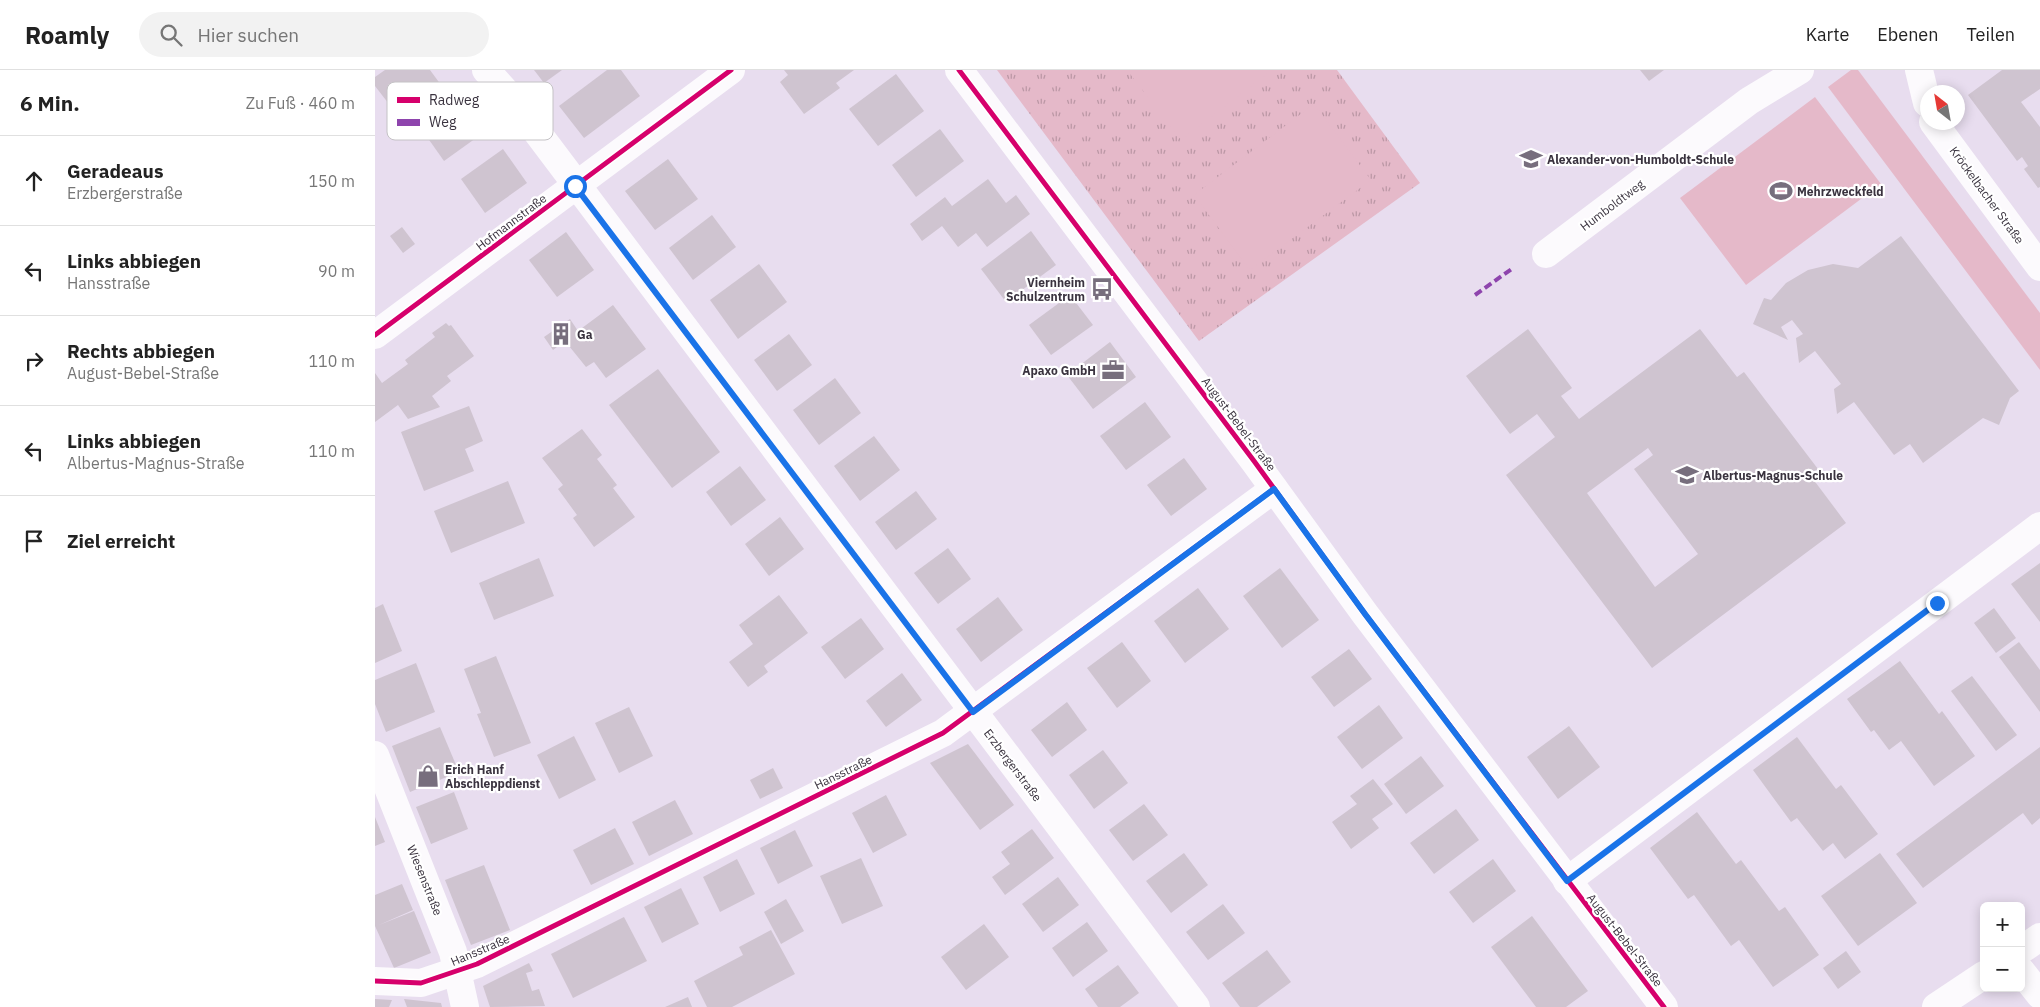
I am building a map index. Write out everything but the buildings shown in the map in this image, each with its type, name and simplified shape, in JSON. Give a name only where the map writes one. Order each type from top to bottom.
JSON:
[{"type":"street","name":"Erzbergerstraße","points":[[486,70],[496,82]]},
{"type":"street","name":"Hofmannstraße","points":[[375,335],[731,70]]},
{"type":"street","name":"August-Bebel-Straße","points":[[959,70],[1274,489],[1365,614],[1664,1007]]},
{"type":"street","name":"Humboldtweg","points":[[1547,254],[1749,101],[1800,70]]},
{"type":"street","points":[[1919,70],[1923,85]]},
{"type":"street","name":"Kröckelbacher Straße","points":[[1939,130],[2040,267]]},
{"type":"street","name":"Erzbergerstraße","points":[[541,140],[1196,1007]]},
{"type":"street","name":"Hansstraße","points":[[375,981],[421,983],[477,964],[943,734],[1274,489]]},
{"type":"street","points":[[1567,881],[2040,526]]},
{"type":"street","name":"Wiesenstraße","points":[[375,755],[453,952],[465,1007]]},
{"type":"street","points":[[2025,947],[2040,937]]},
{"type":"street","points":[[2025,976],[2040,995]]},
{"type":"street","points":[[1936,1007],[1980,978]]},
{"type":"green space","points":[[997,70],[1337,70],[1420,183],[1199,341]]},
{"type":"green space","points":[[1127,70],[1272,70],[1181,140]]},
{"type":"green space","points":[[1851,70],[1858,70],[2040,313],[2040,370],[1828,87]]},
{"type":"green space","name":"Mehrzweckfeld","points":[[1815,97],[1881,184],[1746,285],[1680,198]]},
{"type":"green space","points":[[1314,104],[1371,180],[1250,270],[1194,195]]},
{"type":"marked path","points":[[1475,295],[1513,268]]},
{"type":"cycle path","points":[[375,335],[731,70]]},
{"type":"cycle path","points":[[959,70],[1254,461],[1365,614],[1664,1007]]},
{"type":"cycle path","points":[[375,981],[421,983],[477,964],[943,733],[1274,489]]},
{"type":"place","name":"Alexander-von-Humboldt-Schule","points":[[1531,159]]},
{"type":"place","name":"Mehrzweckfeld","points":[[1781,191]]},
{"type":"place","name":"Viernheim Schulzentrum","points":[[1102,289]]},
{"type":"place","name":"Ga","points":[[561,334]]},
{"type":"place","name":"Apaxo GmbH","points":[[1113,370]]},
{"type":"place","name":"Albertus-Magnus-Schule","points":[[1687,475]]},
{"type":"place","name":"Erich Hanf Abschleppdienst","points":[[428,776]]},
{"type":"route","points":[[575,186],[973,712],[1274,489],[1365,614],[1567,881],[1937,603]]}]
